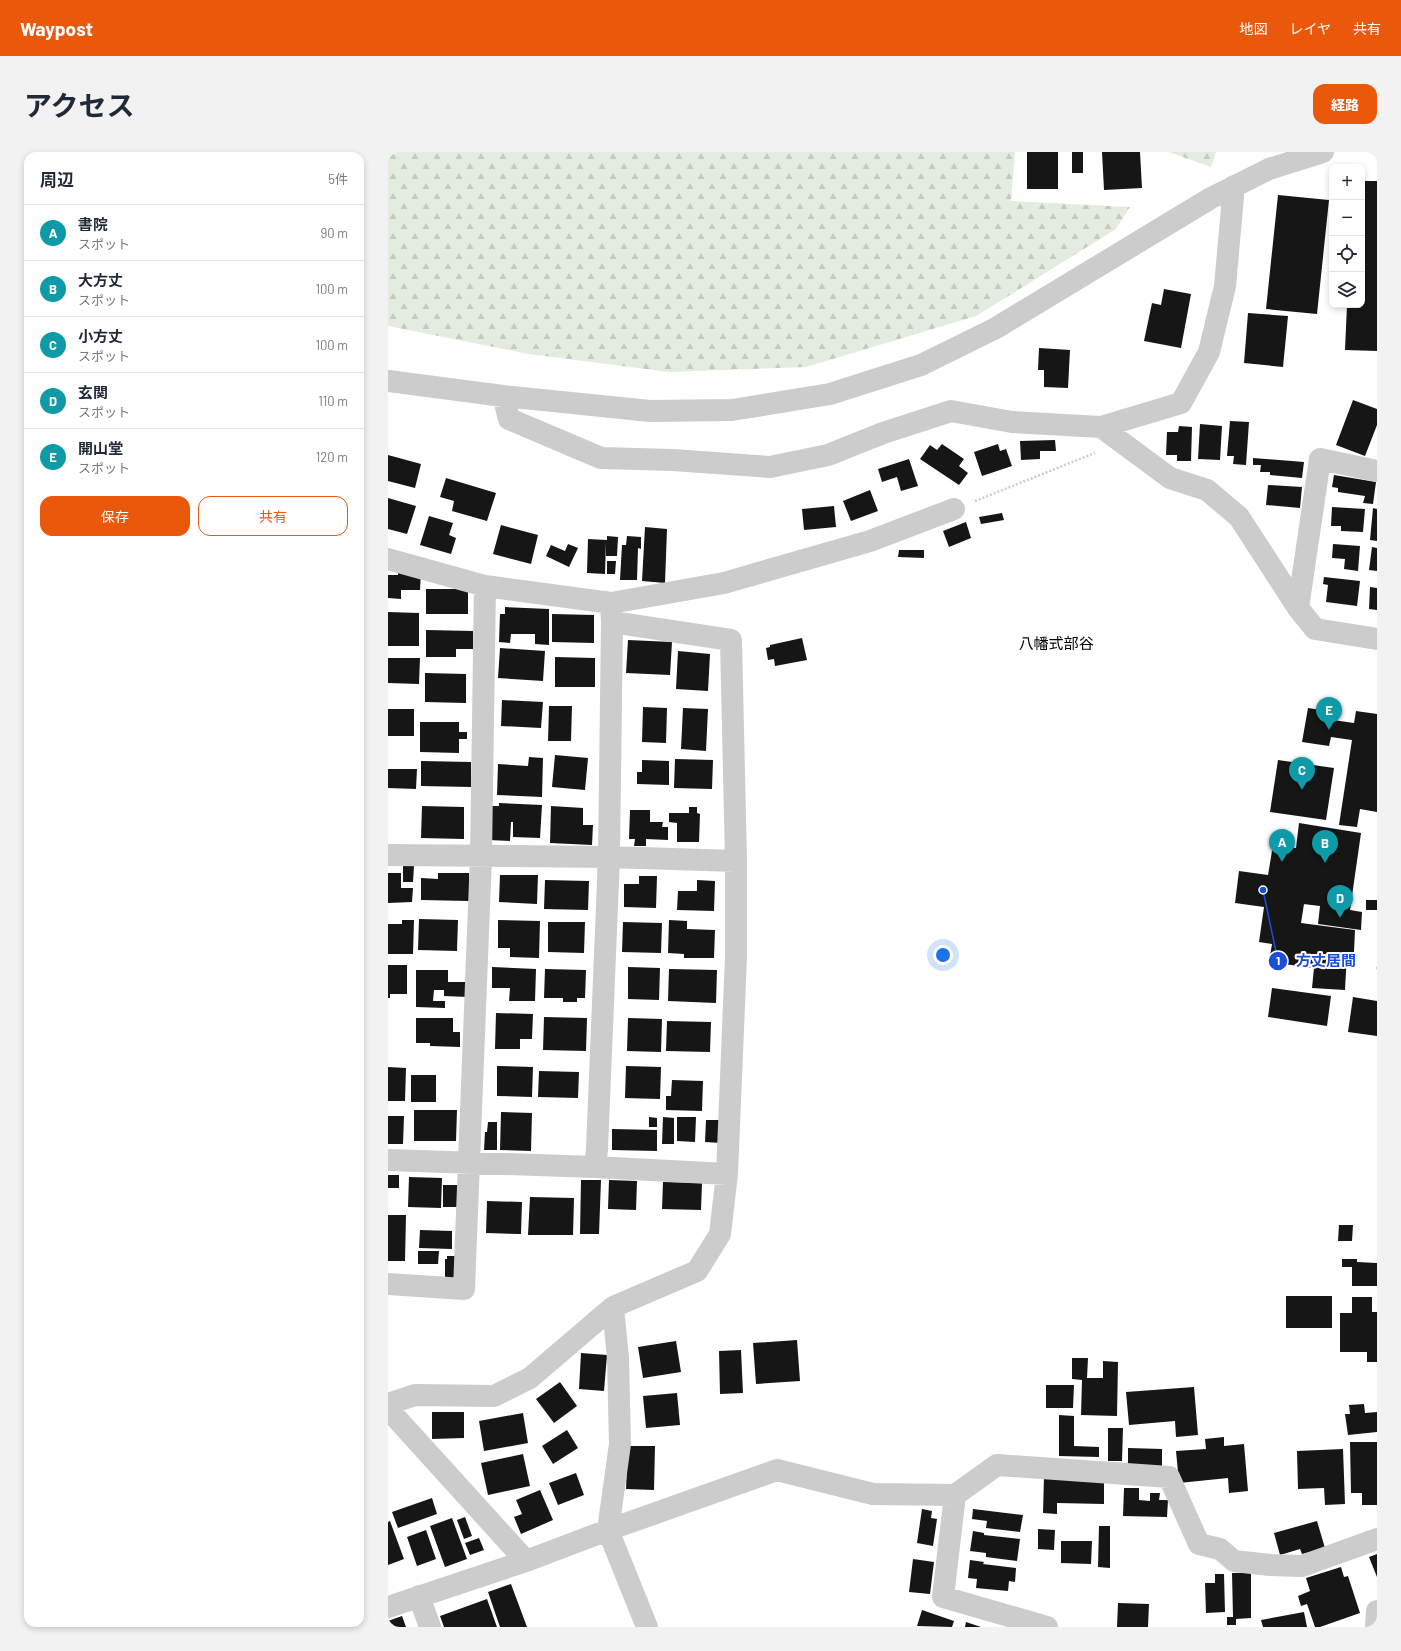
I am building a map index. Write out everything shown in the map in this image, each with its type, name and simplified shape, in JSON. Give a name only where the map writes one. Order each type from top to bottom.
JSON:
[{"type":"street","points":[[388,381],[503,396],[650,412],[732,410],[830,394],[920,365],[996,328],[1274,161],[1323,152]]},
{"type":"street","points":[[503,396],[509,420],[601,458],[672,460],[770,467],[828,455],[883,432],[951,412],[1012,422],[1101,428],[1181,403],[1209,352],[1213,337],[1225,286],[1234,186]]},
{"type":"street","points":[[1101,428],[1170,478],[1207,490],[1239,516],[1298,608],[1315,629],[1377,638]]},
{"type":"street","points":[[1298,608],[1320,459],[1377,471]]},
{"type":"street","points":[[611,613],[724,583],[870,541],[954,509]]},
{"type":"street","points":[[388,559],[485,586],[731,640],[736,861],[736,957],[727,1174],[720,1234],[698,1271],[613,1307],[530,1378],[494,1396],[415,1395],[388,1404]]},
{"type":"street","points":[[388,1284],[464,1289],[481,856],[485,586]]},
{"type":"street","points":[[595,1167],[609,857],[611,613]]},
{"type":"street","points":[[388,855],[609,857],[736,861]]},
{"type":"street","points":[[388,1160],[595,1167],[727,1174]]},
{"type":"street","points":[[613,1307],[618,1358],[620,1444],[608,1530],[647,1627]]},
{"type":"street","points":[[388,1409],[526,1561]]},
{"type":"street","points":[[388,1607],[526,1561],[777,1470],[873,1494],[955,1495],[997,1465],[1170,1477],[1199,1544],[1220,1548],[1234,1561],[1270,1565],[1302,1566],[1377,1539]]},
{"type":"street","points":[[955,1495],[943,1597],[1047,1627]]},
{"type":"street","points":[[419,1596],[430,1627]]},
{"type":"street","points":[[1376,1627],[1377,1611]]},
{"type":"path","points":[[954,509],[1122,442]]},
{"type":"green space","points":[[388,152],[1015,152],[1011,201],[1130,207],[1116,229],[976,316],[806,367],[669,372],[529,354],[388,326]]},
{"type":"green space","points":[[1169,152],[1216,152],[1211,167]]},
{"type":"building","points":[[1027,152],[1058,152],[1058,189],[1027,189]]},
{"type":"building","points":[[1072,152],[1083,152],[1083,173],[1072,173]]},
{"type":"building","points":[[1102,152],[1140,152],[1142,188],[1104,190]]},
{"type":"building","points":[[1365,181],[1377,181],[1377,351],[1345,350],[1347,308],[1365,308]]},
{"type":"building","points":[[1278,195],[1329,200],[1317,314],[1266,309]]},
{"type":"building","points":[[1164,289],[1191,294],[1181,348],[1144,341],[1152,303],[1161,305]]},
{"type":"building","points":[[1248,313],[1288,316],[1283,367],[1244,363]]},
{"type":"building","points":[[1039,348],[1070,350],[1068,388],[1044,387],[1044,370],[1038,370]]},
{"type":"building","points":[[1353,400],[1377,409],[1377,425],[1365,456],[1336,445]]},
{"type":"building","points":[[1230,421],[1249,422],[1246,465],[1233,464],[1234,456],[1227,456]]},
{"type":"building","points":[[1200,424],[1222,426],[1220,460],[1198,459]]},
{"type":"building","points":[[1179,426],[1192,427],[1191,461],[1177,461],[1177,455],[1166,455],[1167,432],[1178,432]]},
{"type":"building","points":[[1055,440],[1056,451],[1040,451],[1040,459],[1021,460],[1020,441]]},
{"type":"building","points":[[942,444],[964,459],[959,466],[968,473],[959,485],[920,459],[930,445],[937,450]]},
{"type":"building","points":[[998,444],[1000,451],[1006,449],[1012,466],[982,476],[974,452]]},
{"type":"building","points":[[388,455],[421,464],[415,488],[388,481]]},
{"type":"building","points":[[1253,458],[1304,462],[1302,478],[1270,475],[1270,472],[1260,472],[1261,465],[1253,465]]},
{"type":"building","points":[[909,459],[918,486],[901,491],[897,477],[882,482],[878,469]]},
{"type":"building","points":[[1334,475],[1376,482],[1373,504],[1363,503],[1365,496],[1338,492],[1338,488],[1332,487]]},
{"type":"building","points":[[446,478],[496,493],[487,521],[452,511],[454,501],[440,497]]},
{"type":"building","points":[[1268,485],[1302,487],[1300,508],[1266,505]]},
{"type":"building","points":[[870,490],[878,511],[851,521],[843,501]]},
{"type":"building","points":[[388,498],[416,506],[407,534],[388,529]]},
{"type":"building","points":[[834,506],[836,527],[804,530],[802,509]]},
{"type":"building","points":[[1332,507],[1365,509],[1363,532],[1341,531],[1341,526],[1331,526]]},
{"type":"building","points":[[1373,508],[1377,509],[1377,541],[1370,540]]},
{"type":"building","points":[[1002,513],[1004,520],[981,524],[979,517]]},
{"type":"building","points":[[429,516],[453,523],[449,535],[456,538],[451,554],[420,545]]},
{"type":"building","points":[[966,522],[971,538],[949,547],[943,531]]},
{"type":"building","points":[[501,525],[538,535],[531,564],[493,554]]},
{"type":"building","points":[[645,527],[667,529],[665,583],[642,581]]},
{"type":"building","points":[[607,536],[618,537],[617,556],[606,556],[606,541],[605,574],[587,573],[588,539],[607,540]]},
{"type":"building","points":[[627,536],[641,537],[641,549],[638,548],[637,580],[620,580],[622,545],[626,545]]},
{"type":"building","points":[[568,544],[578,548],[569,567],[546,556],[551,545],[565,551]]},
{"type":"building","points":[[1333,544],[1360,546],[1358,571],[1344,569],[1345,559],[1332,558]]},
{"type":"building","points":[[1372,547],[1377,548],[1377,571],[1369,570]]},
{"type":"building","points":[[899,550],[924,550],[924,558],[898,557]]},
{"type":"building","points":[[607,561],[616,561],[615,574],[607,574]]},
{"type":"building","points":[[398,570],[421,571],[420,590],[401,590],[401,599],[388,598],[388,575],[398,575]]},
{"type":"building","points":[[1324,577],[1360,581],[1357,606],[1326,602],[1328,585],[1323,584]]},
{"type":"building","points":[[1370,587],[1377,588],[1377,610],[1369,609]]},
{"type":"building","points":[[426,589],[468,589],[468,614],[426,614]]},
{"type":"building","points":[[505,607],[549,609],[549,645],[535,644],[535,634],[511,634],[510,643],[499,642],[500,614],[505,614]]},
{"type":"building","points":[[388,612],[419,613],[419,646],[388,646]]},
{"type":"building","points":[[552,614],[594,615],[594,643],[552,642]]},
{"type":"building","points":[[426,630],[473,631],[473,649],[456,649],[456,657],[426,657]]},
{"type":"building","points":[[802,638],[807,660],[775,666],[774,659],[768,660],[766,648],[770,647],[770,645]]},
{"type":"building","points":[[628,640],[672,642],[670,675],[626,673]]},
{"type":"building","points":[[500,648],[545,651],[543,681],[498,678]]},
{"type":"building","points":[[678,651],[710,654],[708,691],[676,689]]},
{"type":"building","points":[[555,657],[595,658],[595,687],[555,687]]},
{"type":"building","points":[[388,658],[420,658],[419,684],[388,683]]},
{"type":"building","points":[[425,673],[466,674],[466,703],[425,702]]},
{"type":"building","points":[[502,700],[543,702],[541,728],[501,726]]},
{"type":"building","points":[[549,706],[572,706],[571,741],[548,741]]},
{"type":"building","points":[[643,707],[667,708],[666,743],[642,742]]},
{"type":"building","points":[[683,708],[708,709],[706,751],[681,749]]},
{"type":"building","points":[[1308,708],[1334,712],[1333,720],[1354,723],[1356,711],[1377,714],[1377,812],[1360,809],[1357,827],[1339,825],[1352,740],[1331,737],[1329,746],[1302,742]]},
{"type":"building","points":[[388,709],[414,709],[414,736],[388,736]]},
{"type":"building","points":[[420,722],[459,722],[459,732],[467,732],[467,739],[459,739],[459,753],[420,752]]},
{"type":"building","points":[[555,755],[588,758],[585,790],[552,787]]},
{"type":"building","points":[[529,757],[543,758],[542,797],[497,795],[498,764],[528,766]]},
{"type":"building","points":[[675,759],[713,760],[712,789],[674,788]]},
{"type":"building","points":[[642,760],[669,761],[669,785],[637,784],[637,772],[642,772]]},
{"type":"building","points":[[1278,760],[1334,768],[1326,820],[1270,812]]},
{"type":"building","points":[[421,761],[471,762],[471,787],[421,786]]},
{"type":"building","points":[[388,769],[417,769],[416,789],[388,788]]},
{"type":"building","points":[[499,803],[542,805],[540,838],[513,837],[513,822],[511,822],[510,841],[489,840],[490,806],[499,806]]},
{"type":"building","points":[[422,806],[464,807],[464,839],[421,838]]},
{"type":"building","points":[[551,806],[583,808],[583,825],[593,825],[592,845],[550,843]]},
{"type":"building","points":[[689,807],[697,807],[697,813],[700,814],[699,842],[677,842],[677,823],[669,822],[669,813],[689,813]]},
{"type":"building","points":[[630,810],[650,810],[650,822],[663,822],[662,827],[668,827],[668,840],[646,839],[646,846],[634,846],[635,839],[629,839]]},
{"type":"building","points":[[1299,823],[1361,833],[1350,910],[1362,912],[1361,930],[1318,924],[1320,906],[1304,904],[1301,923],[1355,930],[1354,952],[1347,953],[1345,990],[1312,988],[1314,968],[1269,962],[1272,944],[1259,942],[1264,907],[1235,903],[1239,871],[1268,875],[1273,845],[1296,848]]},
{"type":"building","points":[[403,866],[414,866],[413,882],[403,882]]},
{"type":"building","points":[[388,873],[401,873],[401,888],[413,888],[412,902],[388,903]]},
{"type":"building","points":[[438,873],[469,873],[469,901],[421,900],[421,878],[438,879]]},
{"type":"building","points":[[500,875],[538,875],[537,904],[499,902]]},
{"type":"building","points":[[639,876],[657,876],[656,908],[624,907],[624,884],[639,884]]},
{"type":"building","points":[[545,880],[589,881],[588,910],[544,909]]},
{"type":"building","points":[[697,880],[715,881],[714,911],[677,910],[678,891],[697,891]]},
{"type":"building","points":[[1366,900],[1377,900],[1377,910],[1366,910]]},
{"type":"building","points":[[419,919],[458,920],[457,951],[418,950]]},
{"type":"building","points":[[402,920],[414,920],[413,954],[388,954],[388,924],[402,924]]},
{"type":"building","points":[[498,920],[540,921],[539,958],[510,957],[510,948],[498,948]]},
{"type":"building","points":[[669,920],[687,921],[687,929],[715,930],[714,958],[684,958],[684,954],[668,953]]},
{"type":"building","points":[[548,922],[585,922],[584,953],[548,952]]},
{"type":"building","points":[[623,922],[662,923],[661,953],[622,952]]},
{"type":"building","points":[[388,965],[407,965],[407,994],[390,994],[390,998],[388,998]]},
{"type":"building","points":[[492,967],[536,969],[535,1001],[509,1001],[510,988],[492,988]]},
{"type":"building","points":[[628,967],[660,968],[659,1000],[628,999]]},
{"type":"building","points":[[545,969],[586,970],[585,998],[577,998],[577,1002],[563,1002],[563,998],[544,998]]},
{"type":"building","points":[[669,969],[717,970],[716,1003],[668,1001]]},
{"type":"building","points":[[416,970],[448,970],[448,982],[468,982],[468,997],[444,996],[444,990],[434,990],[433,1001],[445,1001],[445,1008],[416,1007]]},
{"type":"building","points":[[1272,988],[1331,996],[1327,1026],[1268,1017]]},
{"type":"building","points":[[1353,997],[1377,1001],[1377,1036],[1348,1032]]},
{"type":"building","points":[[496,1013],[533,1014],[532,1039],[520,1039],[520,1049],[495,1049]]},
{"type":"building","points":[[544,1017],[587,1018],[586,1051],[543,1050]]},
{"type":"building","points":[[416,1018],[453,1018],[453,1032],[460,1032],[460,1047],[430,1046],[430,1043],[416,1043]]},
{"type":"building","points":[[628,1018],[662,1019],[661,1052],[627,1051]]},
{"type":"building","points":[[667,1021],[711,1022],[710,1052],[666,1051]]},
{"type":"building","points":[[497,1066],[533,1067],[532,1097],[497,1096]]},
{"type":"building","points":[[626,1066],[661,1067],[660,1099],[625,1098]]},
{"type":"building","points":[[388,1067],[406,1068],[405,1101],[388,1101]]},
{"type":"building","points":[[539,1071],[579,1072],[578,1098],[538,1097]]},
{"type":"building","points":[[411,1075],[436,1075],[436,1102],[411,1102]]},
{"type":"building","points":[[672,1080],[703,1081],[702,1111],[666,1110],[666,1096],[671,1096]]},
{"type":"building","points":[[414,1110],[457,1110],[456,1141],[414,1141]]},
{"type":"building","points":[[501,1112],[532,1113],[531,1151],[500,1150]]},
{"type":"building","points":[[388,1116],[404,1116],[403,1144],[388,1144]]},
{"type":"building","points":[[649,1117],[657,1118],[657,1127],[649,1127]]},
{"type":"building","points":[[663,1117],[674,1118],[674,1144],[662,1144]]},
{"type":"building","points":[[677,1117],[696,1117],[695,1142],[677,1141]]},
{"type":"building","points":[[706,1120],[722,1120],[722,1143],[705,1142]]},
{"type":"building","points":[[488,1122],[497,1122],[497,1150],[484,1150],[485,1132],[487,1132]]},
{"type":"building","points":[[612,1129],[657,1130],[657,1151],[612,1150]]},
{"type":"building","points":[[388,1175],[399,1175],[399,1188],[388,1188]]},
{"type":"building","points":[[409,1177],[442,1178],[441,1208],[408,1207]]},
{"type":"building","points":[[581,1180],[601,1180],[599,1234],[580,1234]]},
{"type":"building","points":[[609,1180],[637,1181],[636,1210],[608,1209]]},
{"type":"building","points":[[663,1182],[702,1183],[701,1210],[662,1209]]},
{"type":"building","points":[[443,1185],[462,1185],[461,1207],[443,1207]]},
{"type":"building","points":[[530,1197],[574,1198],[573,1235],[528,1235]]},
{"type":"building","points":[[487,1201],[522,1202],[521,1234],[486,1233]]},
{"type":"building","points":[[388,1215],[406,1215],[405,1261],[388,1261]]},
{"type":"building","points":[[1339,1225],[1353,1225],[1352,1241],[1338,1241]]},
{"type":"building","points":[[420,1230],[452,1231],[452,1249],[419,1248]]},
{"type":"building","points":[[418,1251],[439,1251],[438,1264],[418,1264]]},
{"type":"building","points":[[447,1256],[455,1256],[455,1280],[445,1280],[445,1259],[447,1259]]},
{"type":"building","points":[[1342,1259],[1357,1259],[1357,1262],[1377,1263],[1377,1286],[1352,1286],[1352,1267],[1342,1267]]},
{"type":"building","points":[[1286,1296],[1332,1296],[1332,1328],[1286,1328]]},
{"type":"building","points":[[1352,1297],[1372,1297],[1372,1312],[1377,1312],[1377,1362],[1367,1362],[1367,1352],[1340,1352],[1340,1313],[1352,1313]]},
{"type":"building","points":[[797,1340],[800,1381],[756,1384],[753,1343]]},
{"type":"building","points":[[676,1341],[681,1372],[643,1378],[638,1347]]},
{"type":"building","points":[[741,1350],[743,1393],[720,1394],[719,1351]]},
{"type":"building","points":[[581,1353],[607,1355],[604,1391],[579,1389]]},
{"type":"building","points":[[1072,1358],[1088,1358],[1087,1378],[1103,1378],[1103,1361],[1118,1362],[1117,1416],[1081,1415],[1082,1380],[1072,1379]]},
{"type":"building","points":[[560,1382],[577,1406],[554,1423],[536,1399]]},
{"type":"building","points":[[1046,1385],[1074,1385],[1073,1408],[1046,1408]]},
{"type":"building","points":[[1194,1387],[1198,1435],[1176,1437],[1175,1421],[1129,1425],[1126,1392]]},
{"type":"building","points":[[677,1393],[680,1425],[646,1428],[643,1396]]},
{"type":"building","points":[[1364,1404],[1365,1413],[1377,1412],[1377,1432],[1348,1435],[1345,1414],[1350,1414],[1349,1405]]},
{"type":"building","points":[[432,1412],[464,1412],[464,1438],[432,1439]]},
{"type":"building","points":[[523,1413],[528,1443],[484,1451],[479,1421]]},
{"type":"building","points":[[1059,1415],[1074,1416],[1074,1446],[1099,1447],[1099,1457],[1059,1456]]},
{"type":"building","points":[[1108,1428],[1123,1428],[1122,1461],[1108,1461]]},
{"type":"building","points":[[567,1430],[578,1448],[553,1464],[542,1446]]},
{"type":"building","points":[[1224,1437],[1224,1446],[1244,1444],[1248,1491],[1229,1493],[1228,1478],[1179,1483],[1176,1451],[1206,1449],[1205,1439]]},
{"type":"building","points":[[1350,1442],[1377,1442],[1377,1505],[1362,1505],[1362,1493],[1351,1493]]},
{"type":"building","points":[[628,1446],[655,1446],[654,1490],[626,1489]]},
{"type":"building","points":[[1128,1448],[1162,1449],[1162,1466],[1128,1465]]},
{"type":"building","points":[[1343,1449],[1345,1504],[1325,1505],[1324,1488],[1298,1489],[1297,1451]]},
{"type":"building","points":[[523,1454],[530,1486],[488,1495],[481,1463]]},
{"type":"building","points":[[576,1473],[584,1495],[558,1505],[549,1483]]},
{"type":"building","points":[[1044,1476],[1104,1477],[1104,1504],[1057,1503],[1057,1514],[1043,1513]]},
{"type":"building","points":[[1124,1488],[1139,1488],[1139,1500],[1150,1501],[1150,1493],[1160,1493],[1159,1500],[1168,1500],[1167,1517],[1123,1516]]},
{"type":"building","points":[[540,1490],[553,1520],[521,1534],[514,1517],[522,1514],[516,1500]]},
{"type":"building","points":[[432,1498],[437,1514],[398,1528],[392,1512]]},
{"type":"building","points":[[922,1509],[932,1511],[931,1518],[937,1519],[933,1546],[917,1543]]},
{"type":"building","points":[[973,1509],[1023,1515],[1020,1532],[986,1528],[987,1521],[972,1519]]},
{"type":"building","points":[[465,1517],[472,1536],[464,1539],[457,1520]]},
{"type":"building","points":[[452,1518],[467,1559],[445,1567],[430,1526]]},
{"type":"building","points":[[390,1521],[404,1559],[388,1565],[388,1522]]},
{"type":"building","points":[[1317,1521],[1325,1548],[1302,1554],[1300,1549],[1280,1555],[1274,1533]]},
{"type":"building","points":[[1099,1526],[1110,1526],[1110,1568],[1098,1567]]},
{"type":"building","points":[[1038,1529],[1055,1530],[1054,1550],[1038,1549]]},
{"type":"building","points":[[426,1530],[436,1559],[417,1566],[407,1537]]},
{"type":"building","points":[[973,1531],[984,1533],[984,1535],[1020,1539],[1017,1561],[986,1557],[986,1553],[970,1551]]},
{"type":"building","points":[[479,1538],[484,1550],[470,1555],[465,1543]]},
{"type":"building","points":[[1061,1541],[1092,1541],[1091,1564],[1061,1563]]},
{"type":"building","points":[[1377,1554],[1377,1577],[1369,1557]]},
{"type":"building","points":[[913,1559],[934,1562],[930,1594],[909,1592]]},
{"type":"building","points":[[970,1560],[984,1562],[983,1564],[1016,1568],[1015,1582],[1009,1581],[1008,1591],[976,1588],[977,1579],[968,1578]]},
{"type":"building","points":[[1341,1567],[1344,1577],[1348,1576],[1360,1613],[1320,1627],[1315,1627],[1307,1604],[1301,1606],[1298,1596],[1310,1591],[1306,1578]]},
{"type":"building","points":[[1232,1573],[1251,1573],[1251,1618],[1236,1619],[1236,1625],[1227,1625],[1227,1617],[1233,1617]]},
{"type":"building","points":[[1215,1574],[1224,1574],[1225,1612],[1206,1613],[1205,1583],[1215,1583]]},
{"type":"building","points":[[511,1584],[527,1627],[500,1627],[488,1592]]},
{"type":"building","points":[[487,1599],[497,1627],[444,1627],[440,1616]]},
{"type":"building","points":[[1118,1603],[1149,1604],[1148,1627],[1117,1627]]},
{"type":"building","points":[[922,1610],[954,1621],[952,1627],[917,1626]]},
{"type":"building","points":[[1304,1612],[1307,1627],[1263,1627],[1261,1620]]},
{"type":"building","points":[[402,1616],[406,1627],[388,1627],[388,1621]]},
{"type":"building","points":[[966,1622],[981,1627],[965,1627]]},
{"type":"place","name":"開山堂","points":[[1329,730]]},
{"type":"place","name":"小方丈","points":[[1302,790]]},
{"type":"place","name":"書院","points":[[1282,862]]},
{"type":"place","name":"大方丈","points":[[1325,863]]},
{"type":"place","name":"方丈居間","points":[[1263,890]]},
{"type":"place","name":"玄関","points":[[1340,918]]},
{"type":"district","name":"八幡式部谷","points":[[1056,644]]}]
